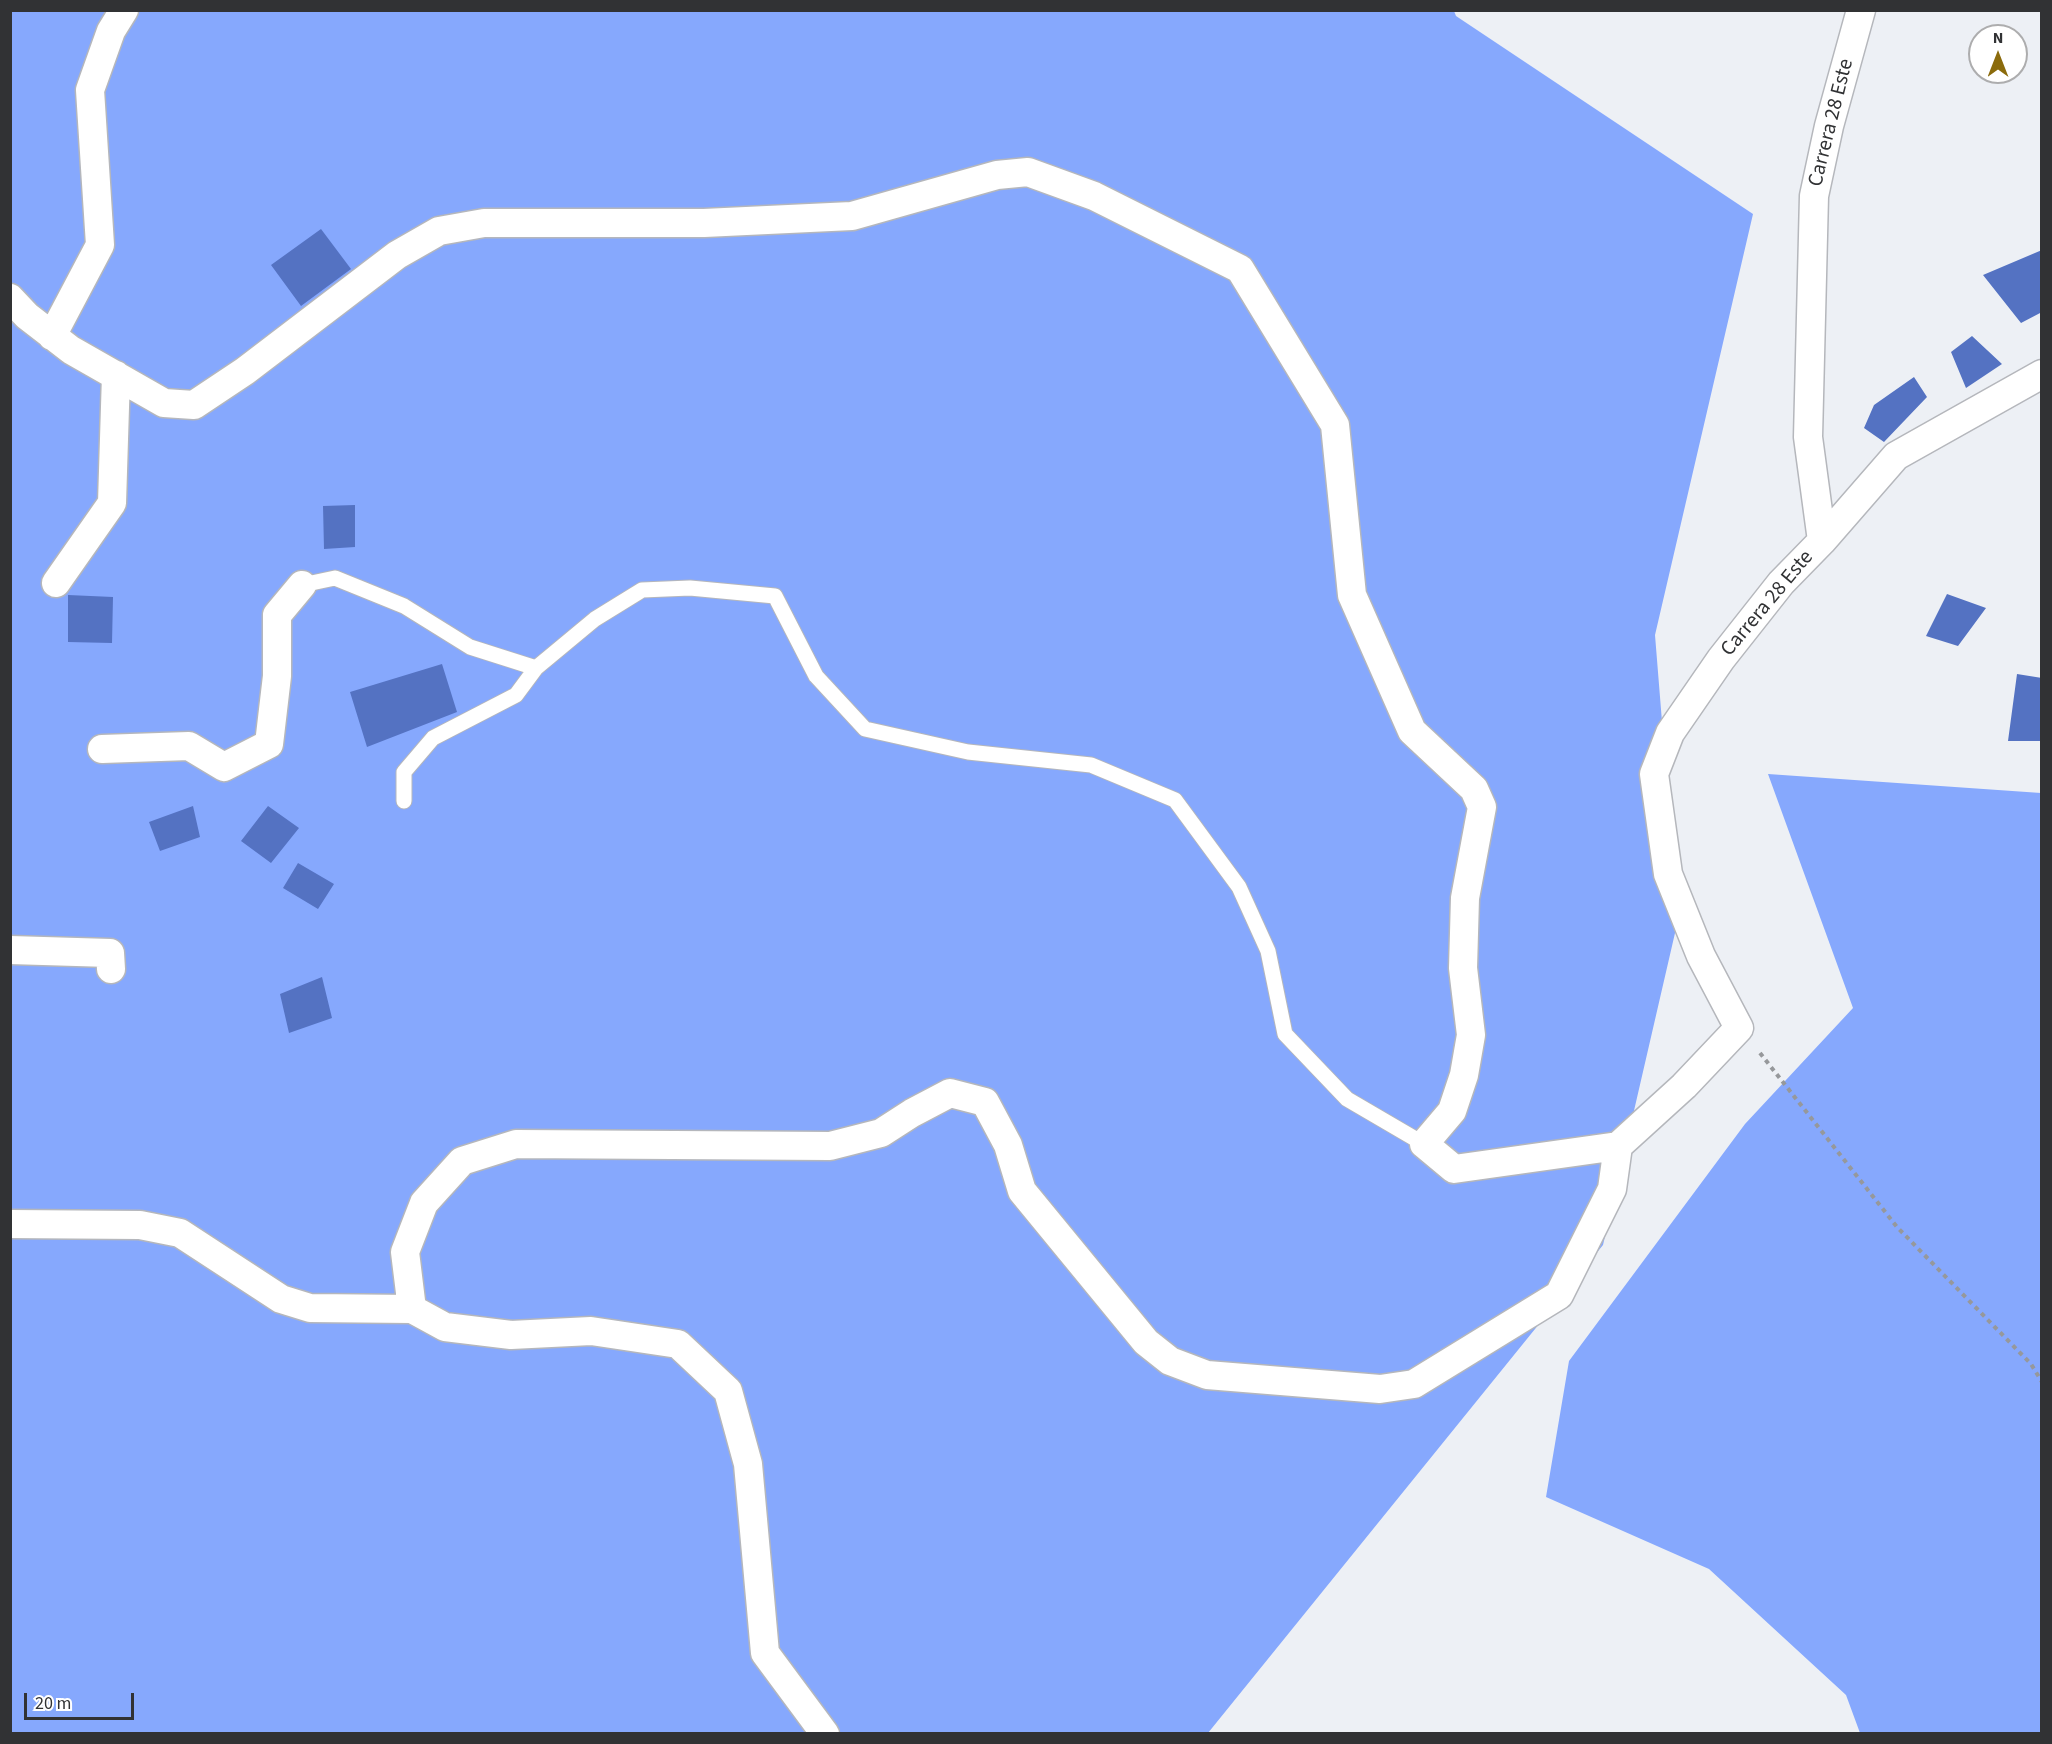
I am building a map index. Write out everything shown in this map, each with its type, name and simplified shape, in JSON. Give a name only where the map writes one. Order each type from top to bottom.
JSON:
[{"type":"street","points":[[52,336],[100,245],[90,90],[111,32],[124,10]]},
{"type":"street","name":"Carrera 28 Este","points":[[1739,1028],[1701,956],[1668,874],[1654,774],[1670,734],[1721,659],[1781,583],[1822,541],[1808,437],[1814,196],[1829,126],[1861,10]]},
{"type":"street","points":[[10,298],[27,316],[71,350],[164,403],[194,405],[245,371],[369,275],[439,231],[484,224],[704,224],[852,216],[998,175],[1029,172],[1094,196],[1240,269],[1335,425],[1352,595],[1412,731],[1474,789],[1482,807],[1465,898],[1463,968],[1471,1035],[1464,1075],[1452,1112],[1424,1144],[1454,1169],[1618,1146],[1683,1086],[1739,1028]]},
{"type":"street","points":[[1822,541],[1896,456],[2042,374]]},
{"type":"street","points":[[56,583],[112,503],[116,375]]},
{"type":"street","points":[[102,749],[189,746],[224,767],[269,744],[277,676],[277,615],[302,585]]},
{"type":"street","points":[[10,950],[110,953],[111,969]]},
{"type":"street","points":[[412,1309],[405,1252],[424,1203],[462,1161],[516,1144],[830,1146],[881,1133],[950,1093],[985,1102],[1008,1145],[1022,1191],[1146,1342],[1170,1361],[1207,1375],[1380,1389],[1414,1384],[1559,1295],[1612,1189],[1618,1146]]},
{"type":"street","points":[[10,1224],[140,1225],[180,1233],[281,1299],[310,1308],[412,1309],[445,1327],[511,1335],[591,1332],[678,1344],[728,1391],[747,1464],[765,1653],[825,1734]]},
{"type":"lane","points":[[302,585],[335,578],[405,606],[470,646],[536,668]]},
{"type":"lane","points":[[404,801],[404,772],[433,738],[516,694],[536,668],[596,619],[642,590],[690,588],[776,596],[816,676],[865,729],[968,752],[1090,765],[1175,800],[1239,887],[1268,951],[1285,1034],[1347,1099],[1424,1144]]},
{"type":"path","points":[[1739,1028],[1897,1227],[2031,1364],[2042,1382]]},
{"type":"shaded area","points":[[11,11],[1454,11],[1456,16],[1753,214],[1655,635],[1678,920],[1603,1245],[1208,1733],[11,1734]]},
{"type":"shaded area","points":[[1768,774],[2041,793],[2041,1733],[1860,1733],[1846,1695],[1709,1569],[1546,1497],[1569,1361],[1745,1124],[1853,1008]]},
{"type":"building","points":[[321,229],[351,269],[301,306],[271,265]]},
{"type":"building","points":[[2042,250],[2042,312],[2021,323],[1983,275]]},
{"type":"building","points":[[1972,336],[2002,364],[1966,388],[1951,352]]},
{"type":"building","points":[[1914,377],[1927,397],[1884,442],[1864,428],[1874,405]]},
{"type":"building","points":[[355,505],[355,547],[324,549],[323,506]]},
{"type":"building","points":[[1947,594],[1986,608],[1958,646],[1926,636]]},
{"type":"building","points":[[68,595],[113,597],[112,643],[68,642]]},
{"type":"building","points":[[442,664],[457,712],[367,747],[350,692]]},
{"type":"building","points":[[2017,674],[2042,678],[2042,741],[2008,741]]},
{"type":"building","points":[[193,806],[200,837],[160,851],[149,822]]},
{"type":"building","points":[[268,806],[299,828],[271,863],[241,841]]},
{"type":"building","points":[[298,863],[334,884],[318,909],[283,888]]},
{"type":"building","points":[[322,977],[332,1018],[289,1033],[280,994]]}]
